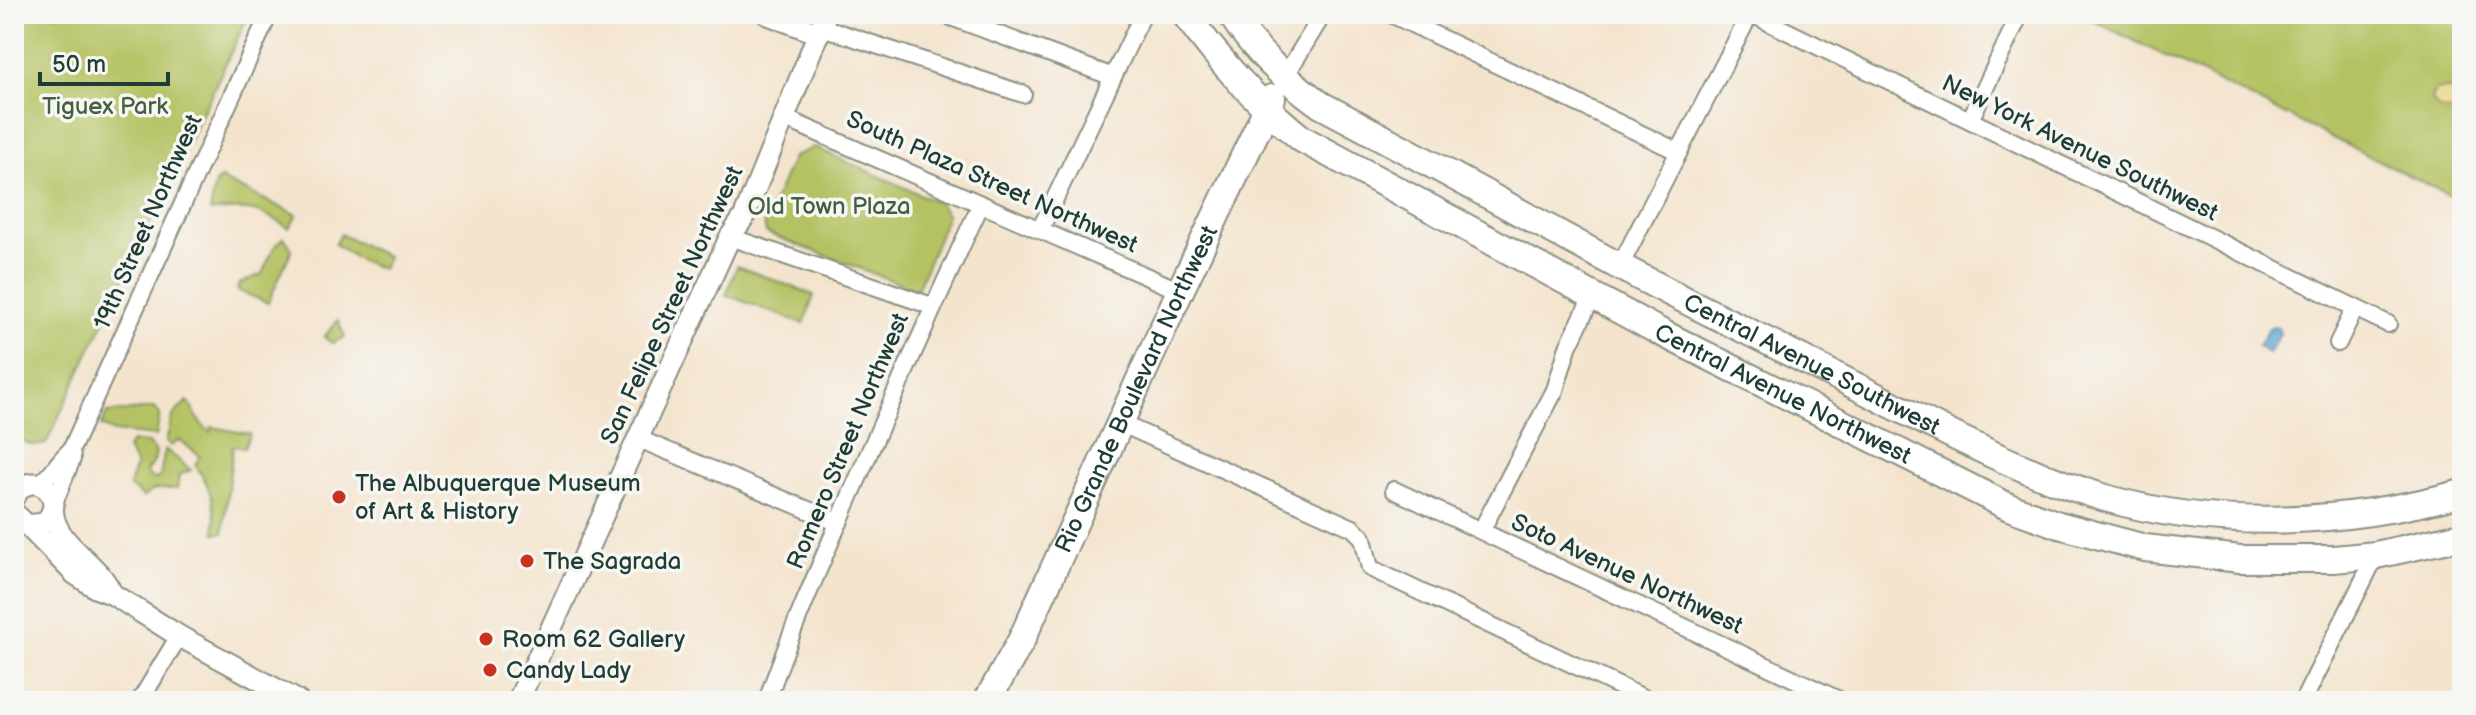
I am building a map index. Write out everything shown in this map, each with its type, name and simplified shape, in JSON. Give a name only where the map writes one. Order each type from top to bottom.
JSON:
[{"type":"main road","name":"Central Avenue Northwest","points":[[1185,14],[1230,73],[1265,109],[1302,139],[1592,297],[2009,507],[2059,525],[2145,548],[2240,559],[2334,559],[2376,555],[2462,536]]},
{"type":"main road","name":"Central Avenue Southwest","points":[[1231,14],[1261,55],[1284,78],[1321,105],[1620,266],[2022,469],[2107,498],[2175,512],[2243,519],[2331,518],[2419,505],[2462,493]]},
{"type":"main road","name":"Rio Grande Boulevard Northwest","points":[[987,701],[1021,641],[1265,109],[1284,78]]},
{"type":"street","name":"19th Street Northwest","points":[[24,483],[51,474],[61,458],[71,450],[269,14]]},
{"type":"street","points":[[767,14],[822,25],[1023,94]]},
{"type":"street","points":[[943,14],[1113,77]]},
{"type":"street","points":[[1040,230],[1143,14]]},
{"type":"street","points":[[1284,78],[1323,14]]},
{"type":"street","points":[[1391,14],[1679,152]]},
{"type":"street","points":[[1620,266],[1751,14]]},
{"type":"street","name":"New York Avenue Southwest","points":[[1751,14],[2388,324]]},
{"type":"street","points":[[1970,120],[2020,14]]},
{"type":"street","name":"San Felipe Street Northwest","points":[[518,701],[730,237],[744,217],[822,25]]},
{"type":"street","name":"South Plaza Street Northwest","points":[[784,118],[1180,291]]},
{"type":"street","name":"Romero Street Northwest","points":[[767,701],[783,652],[932,306],[981,204]]},
{"type":"street","points":[[730,237],[932,306]]},
{"type":"street","points":[[1481,531],[1555,390],[1568,347],[1592,297]]},
{"type":"street","points":[[2338,343],[2355,308]]},
{"type":"street","points":[[1122,424],[1353,528],[1363,538],[1370,568],[1650,701]]},
{"type":"street","points":[[639,439],[839,523]]},
{"type":"street","name":"19th Street Northwest","points":[[54,507],[72,459],[71,450]]},
{"type":"street","points":[[24,483],[52,495],[54,525],[105,578],[112,594]]},
{"type":"street","name":"Soto Avenue Northwest","points":[[1394,490],[1841,701]]},
{"type":"street","points":[[21,519],[42,524],[54,507]]},
{"type":"street","points":[[21,519],[75,574],[96,588],[112,594],[179,636],[298,701]]},
{"type":"street","points":[[2303,701],[2376,555]]},
{"type":"street","points":[[140,701],[179,636]]},
{"type":"green space","name":"Tiguex Park","points":[[14,14],[249,14],[46,444],[35,446],[24,441],[14,430]]},
{"type":"green space","points":[[2080,14],[2462,14],[2462,201],[2453,197]]},
{"type":"green space","name":"Old Town Plaza","points":[[814,147],[939,203],[947,215],[917,290],[766,233],[764,223],[793,157]]},
{"type":"green space","points":[[221,179],[297,215],[289,228],[269,216],[251,211],[210,212],[215,183]]},
{"type":"green space","points":[[341,234],[387,257],[382,269],[359,260],[335,244]]},
{"type":"green space","points":[[284,237],[292,249],[268,303],[237,290],[239,284],[262,274],[273,249]]},
{"type":"green space","points":[[737,266],[814,295],[804,324],[726,295]]},
{"type":"green space","points":[[338,320],[345,337],[332,343],[324,337]]},
{"type":"green space","points":[[187,401],[211,432],[212,427],[250,434],[244,448],[233,446],[223,533],[215,533],[211,497],[195,465],[200,456],[179,440],[171,446],[166,442],[172,417]]},
{"type":"green space","points":[[154,408],[160,414],[156,436],[114,432],[101,426],[107,413]]},
{"type":"green space","points":[[131,442],[148,443],[156,452],[154,462],[146,471],[150,477],[160,477],[165,449],[191,470],[179,475],[177,489],[155,489],[143,497],[129,486],[136,464],[127,449]]},
{"type":"sand","points":[[2462,80],[2462,108],[2445,110],[2431,100],[2435,90],[2456,91],[2457,82]]},
{"type":"water","points":[[2278,327],[2280,334],[2268,353],[2258,346],[2269,328]]},
{"type":"place","name":"The Albuquerque Museum of Art & History","points":[[339,497]]},
{"type":"place","name":"The Sagrada","points":[[527,561]]},
{"type":"place","name":"Room 62 Gallery","points":[[486,639]]},
{"type":"place","name":"Candy Lady","points":[[490,670]]}]
